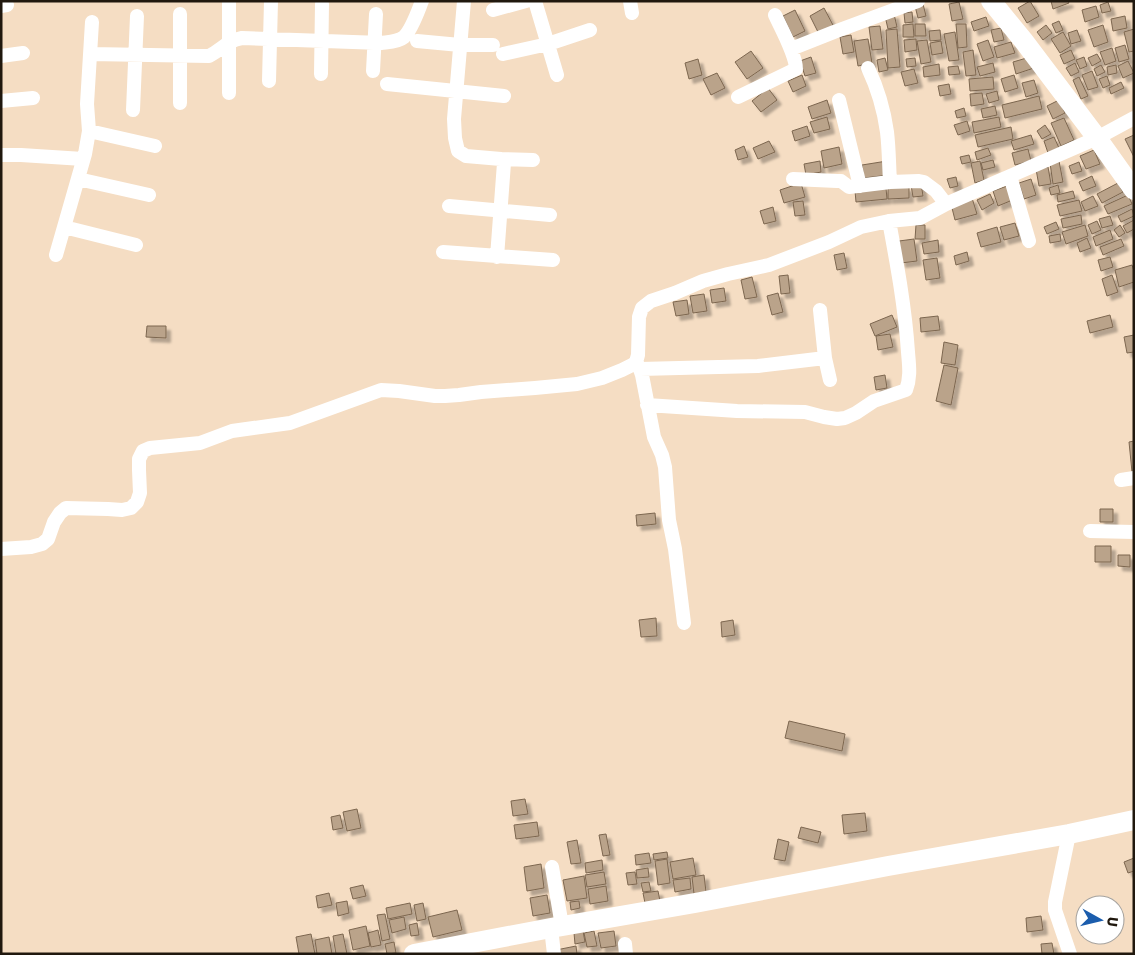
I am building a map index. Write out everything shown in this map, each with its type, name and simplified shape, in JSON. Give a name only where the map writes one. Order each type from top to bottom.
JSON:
[{"type":"street","points":[[269,81],[271,1]]},
{"type":"street","points":[[90,54],[209,56],[229,42],[242,38],[374,43],[393,42],[404,37],[415,19],[422,1]]},
{"type":"street","points":[[464,1],[454,119],[458,151],[466,156],[534,160]]},
{"type":"street","points":[[493,10],[526,1]]},
{"type":"street","points":[[535,1],[557,75]]},
{"type":"street","points":[[791,50],[918,1]]},
{"type":"street","points":[[991,1],[1132,183]]},
{"type":"street","points":[[229,3],[229,93]]},
{"type":"street","points":[[320,74],[322,4]]},
{"type":"street","points":[[180,14],[180,103]]},
{"type":"street","points":[[372,71],[376,14]]},
{"type":"street","points":[[738,97],[796,69],[796,63],[791,50],[775,15]]},
{"type":"street","points":[[132,110],[137,16]]},
{"type":"street","points":[[56,255],[83,160],[88,131],[87,104],[92,22]]},
{"type":"street","points":[[417,41],[498,50],[548,44],[590,30]]},
{"type":"street","points":[[1,56],[24,53]]},
{"type":"street","points":[[868,68],[873,79],[887,130],[890,182]]},
{"type":"street","points":[[387,84],[504,96]]},
{"type":"street","points":[[1,101],[33,98]]},
{"type":"street","points":[[839,100],[860,186]]},
{"type":"street","points":[[684,623],[675,549],[669,520],[665,467],[654,437],[638,366],[639,318],[642,308],[651,301],[703,282],[728,274],[769,266],[861,227],[889,221],[920,218],[946,204],[1096,138],[1134,118]]},
{"type":"street","points":[[88,131],[154,146]]},
{"type":"street","points":[[1,155],[83,160]]},
{"type":"street","points":[[497,256],[504,166],[500,159]]},
{"type":"street","points":[[1010,176],[1029,240]]},
{"type":"street","points":[[78,179],[149,195]]},
{"type":"street","points":[[793,180],[841,181],[849,187],[918,181],[924,182],[936,191],[946,204]]},
{"type":"street","points":[[449,206],[550,215]]},
{"type":"street","points":[[648,405],[737,411],[805,412],[845,418],[874,401],[906,390],[909,382],[906,325],[889,221]]},
{"type":"street","points":[[64,227],[136,245]]},
{"type":"street","points":[[443,252],[553,260]]},
{"type":"street","points":[[820,310],[825,358],[830,380]]},
{"type":"street","points":[[1,549],[31,547],[42,544],[48,539],[54,522],[60,513],[66,508],[122,510],[131,508],[137,502],[140,493],[139,459],[143,451],[150,448],[200,443],[232,431],[290,423],[382,390],[434,396],[459,395],[577,384],[638,366],[758,366],[825,358]]},
{"type":"street","points":[[1090,531],[1134,532]]},
{"type":"street","points":[[414,954],[1069,834],[1134,820]]},
{"type":"street","points":[[1069,834],[1055,910],[1070,954]]},
{"type":"street","points":[[552,867],[556,927],[554,954]]},
{"type":"building","points":[[1030,1],[1039,16],[1027,23],[1018,8]]},
{"type":"building","points":[[1051,1],[1068,1],[1069,3],[1053,9]]},
{"type":"building","points":[[959,2],[963,19],[952,21],[949,4]]},
{"type":"building","points":[[1108,2],[1111,11],[1102,13],[1100,5]]},
{"type":"building","points":[[923,4],[926,16],[918,18],[915,6]]},
{"type":"building","points":[[1096,6],[1099,17],[1085,22],[1082,10]]},
{"type":"building","points":[[824,8],[834,27],[819,34],[810,16]]},
{"type":"building","points":[[795,10],[805,31],[793,37],[783,16]]},
{"type":"building","points":[[912,12],[913,22],[905,23],[904,13]]},
{"type":"building","points":[[894,14],[897,27],[888,29],[885,16]]},
{"type":"building","points":[[1125,16],[1127,28],[1113,31],[1111,19]]},
{"type":"building","points":[[986,17],[989,26],[974,31],[971,22]]},
{"type":"building","points":[[1059,21],[1063,30],[1056,33],[1052,24]]},
{"type":"building","points":[[913,24],[914,37],[903,37],[903,25]]},
{"type":"building","points":[[915,24],[925,24],[926,36],[915,36]]},
{"type":"building","points":[[956,24],[966,24],[967,47],[958,48]]},
{"type":"building","points":[[1046,25],[1052,33],[1043,40],[1037,32]]},
{"type":"building","points":[[1103,25],[1108,42],[1094,47],[1088,30]]},
{"type":"building","points":[[880,26],[883,49],[872,50],[869,27]]},
{"type":"building","points":[[1001,28],[1004,40],[994,42],[991,30]]},
{"type":"building","points":[[897,29],[900,67],[888,68],[886,30]]},
{"type":"building","points":[[1134,29],[1134,51],[1129,52],[1124,32]]},
{"type":"building","points":[[940,30],[941,40],[930,41],[929,31]]},
{"type":"building","points":[[1077,30],[1081,41],[1071,44],[1068,33]]},
{"type":"building","points":[[955,32],[959,60],[949,61],[944,34]]},
{"type":"building","points":[[1063,32],[1071,46],[1060,53],[1051,39]]},
{"type":"building","points":[[851,35],[854,52],[843,54],[840,37]]},
{"type":"building","points":[[868,39],[872,63],[858,66],[854,41]]},
{"type":"building","points":[[916,39],[917,50],[905,52],[904,40]]},
{"type":"building","points":[[927,40],[931,62],[921,64],[917,41]]},
{"type":"building","points":[[988,40],[994,57],[983,61],[977,44]]},
{"type":"building","points":[[941,41],[943,53],[932,55],[930,43]]},
{"type":"building","points":[[1011,42],[1015,53],[997,58],[994,47]]},
{"type":"building","points":[[1125,45],[1129,59],[1119,62],[1115,48]]},
{"type":"building","points":[[1112,48],[1116,61],[1105,65],[1100,52]]},
{"type":"building","points":[[973,50],[976,75],[966,76],[963,52]]},
{"type":"building","points":[[1071,50],[1075,59],[1064,64],[1060,55]]},
{"type":"building","points":[[751,51],[763,68],[747,79],[735,62]]},
{"type":"building","points":[[1097,54],[1101,61],[1092,66],[1088,58]]},
{"type":"building","points":[[811,57],[816,73],[805,76],[800,61]]},
{"type":"building","points":[[1030,57],[1034,68],[1016,74],[1013,62]]},
{"type":"building","points":[[1084,57],[1087,66],[1080,69],[1076,60]]},
{"type":"building","points":[[885,58],[888,70],[879,72],[877,60]]},
{"type":"building","points":[[915,58],[916,66],[907,67],[906,59]]},
{"type":"building","points":[[698,59],[702,75],[689,79],[685,63]]},
{"type":"building","points":[[1128,61],[1134,73],[1123,78],[1118,66]]},
{"type":"building","points":[[993,63],[995,72],[980,76],[977,67]]},
{"type":"building","points":[[1075,63],[1079,72],[1071,76],[1066,68]]},
{"type":"building","points":[[939,64],[940,75],[924,77],[923,67]]},
{"type":"building","points":[[1101,65],[1105,72],[1097,76],[1094,69]]},
{"type":"building","points":[[1116,65],[1117,73],[1108,75],[1107,67]]},
{"type":"building","points":[[958,66],[960,74],[949,75],[948,67]]},
{"type":"building","points":[[914,69],[918,83],[905,86],[901,72]]},
{"type":"building","points":[[1092,71],[1098,87],[1088,90],[1082,75]]},
{"type":"building","points":[[717,73],[725,88],[711,95],[703,79]]},
{"type":"building","points":[[802,75],[806,86],[793,92],[788,81]]},
{"type":"building","points":[[1014,75],[1018,88],[1005,92],[1001,79]]},
{"type":"building","points":[[1107,76],[1110,85],[1103,88],[1099,79]]},
{"type":"building","points":[[993,77],[994,89],[970,91],[969,79]]},
{"type":"building","points":[[1079,77],[1088,96],[1081,99],[1073,80]]},
{"type":"building","points":[[1034,80],[1038,93],[1026,97],[1022,83]]},
{"type":"building","points":[[1121,82],[1124,88],[1111,94],[1109,88]]},
{"type":"building","points":[[949,84],[951,94],[940,96],[938,86]]},
{"type":"building","points":[[768,88],[777,100],[761,112],[752,101]]},
{"type":"building","points":[[997,91],[999,100],[989,103],[986,94]]},
{"type":"building","points":[[982,93],[984,104],[971,106],[970,94]]},
{"type":"building","points":[[1039,96],[1042,109],[1005,118],[1002,105]]},
{"type":"building","points":[[827,100],[831,113],[812,119],[808,107]]},
{"type":"building","points":[[1059,100],[1065,113],[1053,119],[1047,106]]},
{"type":"building","points":[[995,106],[997,115],[983,118],[981,109]]},
{"type":"building","points":[[964,108],[966,116],[957,118],[955,111]]},
{"type":"building","points":[[827,117],[830,129],[814,133],[810,122]]},
{"type":"building","points":[[999,117],[1001,127],[974,133],[972,122]]},
{"type":"building","points":[[1064,118],[1074,140],[1061,146],[1051,123]]},
{"type":"building","points":[[967,121],[970,131],[958,135],[954,125]]},
{"type":"building","points":[[1045,125],[1051,134],[1042,139],[1037,131]]},
{"type":"building","points":[[807,126],[810,136],[795,141],[792,131]]},
{"type":"building","points":[[1011,127],[1013,139],[978,147],[975,135]]},
{"type":"building","points":[[1031,135],[1034,144],[1014,150],[1011,141]]},
{"type":"building","points":[[1134,135],[1134,157],[1125,139]]},
{"type":"building","points":[[1054,137],[1059,148],[1048,153],[1044,141]]},
{"type":"building","points":[[769,141],[775,152],[758,159],[753,148]]},
{"type":"building","points":[[744,146],[748,157],[738,160],[735,150]]},
{"type":"building","points":[[839,147],[842,164],[824,168],[821,151]]},
{"type":"building","points":[[988,148],[991,155],[977,160],[975,152]]},
{"type":"building","points":[[1028,149],[1031,161],[1015,165],[1012,153]]},
{"type":"building","points":[[1094,150],[1100,164],[1086,169],[1080,156]]},
{"type":"building","points":[[969,155],[971,162],[962,164],[960,157]]},
{"type":"building","points":[[993,160],[995,167],[983,170],[981,163]]},
{"type":"building","points":[[820,161],[821,172],[806,175],[804,164]]},
{"type":"building","points":[[887,161],[889,175],[864,178],[862,165]]},
{"type":"building","points":[[980,161],[984,180],[975,183],[971,163]]},
{"type":"building","points":[[1059,161],[1063,182],[1053,184],[1050,163]]},
{"type":"building","points":[[1079,162],[1082,171],[1072,174],[1069,166]]},
{"type":"building","points":[[1048,167],[1051,184],[1039,186],[1036,169]]},
{"type":"building","points":[[1092,176],[1096,186],[1083,191],[1079,182]]},
{"type":"building","points":[[956,177],[958,186],[950,188],[947,179]]},
{"type":"building","points":[[1031,179],[1036,195],[1024,199],[1019,183]]},
{"type":"building","points":[[801,183],[805,197],[784,203],[780,190]]},
{"type":"building","points":[[921,183],[923,196],[913,197],[911,185]]},
{"type":"building","points":[[1118,183],[1123,192],[1102,203],[1097,194]]},
{"type":"building","points":[[1010,185],[1015,199],[998,206],[993,191]]},
{"type":"building","points":[[1058,185],[1060,193],[1051,195],[1049,188]]},
{"type":"building","points":[[888,187],[909,187],[909,198],[888,199]]},
{"type":"building","points":[[886,188],[887,199],[856,202],[855,191]]},
{"type":"building","points":[[1073,191],[1075,198],[1058,202],[1057,195]]},
{"type":"building","points":[[990,194],[994,203],[982,210],[977,200]]},
{"type":"building","points":[[1128,195],[1132,204],[1108,214],[1104,206]]},
{"type":"building","points":[[1093,196],[1098,206],[1085,211],[1081,202]]},
{"type":"building","points":[[972,198],[977,214],[955,220],[951,204]]},
{"type":"building","points":[[1079,200],[1082,211],[1060,216],[1057,205]]},
{"type":"building","points":[[803,201],[805,215],[795,216],[793,202]]},
{"type":"building","points":[[773,207],[776,221],[764,224],[760,211]]},
{"type":"building","points":[[1132,209],[1134,216],[1121,222],[1118,216]]},
{"type":"building","points":[[1081,215],[1082,224],[1063,228],[1061,219]]},
{"type":"building","points":[[1110,216],[1113,225],[1102,228],[1099,219]]},
{"type":"building","points":[[1134,220],[1134,229],[1127,233],[1123,226]]},
{"type":"building","points":[[1097,221],[1101,230],[1092,234],[1088,225]]},
{"type":"building","points":[[1056,222],[1059,229],[1047,234],[1044,227]]},
{"type":"building","points":[[1015,223],[1019,236],[1004,240],[1000,227]]},
{"type":"building","points":[[916,225],[925,225],[925,239],[915,239]]},
{"type":"building","points":[[1085,225],[1088,236],[1066,244],[1062,232]]},
{"type":"building","points":[[1120,225],[1125,233],[1119,237],[1114,230]]},
{"type":"building","points":[[997,227],[1001,242],[981,247],[977,233]]},
{"type":"building","points":[[1110,230],[1113,239],[1096,246],[1093,237]]},
{"type":"building","points":[[1060,234],[1061,241],[1050,243],[1049,236]]},
{"type":"building","points":[[1087,238],[1091,248],[1080,252],[1077,243]]},
{"type":"building","points":[[914,239],[917,261],[901,263],[899,241]]},
{"type":"building","points":[[1121,239],[1124,246],[1103,255],[1100,247]]},
{"type":"building","points":[[938,240],[939,252],[924,254],[922,243]]},
{"type":"building","points":[[967,252],[969,261],[956,265],[954,256]]},
{"type":"building","points":[[844,253],[847,268],[837,270],[834,255]]},
{"type":"building","points":[[1110,257],[1113,267],[1101,271],[1098,260]]},
{"type":"building","points":[[937,258],[940,278],[926,280],[923,260]]},
{"type":"building","points":[[1132,265],[1134,282],[1119,287],[1115,270]]},
{"type":"building","points":[[788,275],[790,293],[781,294],[779,276]]},
{"type":"building","points":[[1112,275],[1118,292],[1107,296],[1102,279]]},
{"type":"building","points":[[752,277],[757,297],[745,299],[741,280]]},
{"type":"building","points":[[724,288],[726,301],[712,303],[710,290]]},
{"type":"building","points":[[778,293],[783,312],[772,315],[767,296]]},
{"type":"building","points":[[704,294],[707,311],[693,313],[690,296]]},
{"type":"building","points":[[687,300],[689,314],[676,316],[673,302]]},
{"type":"building","points":[[892,315],[897,327],[875,336],[870,324]]},
{"type":"building","points":[[1110,315],[1113,327],[1090,333],[1087,321]]},
{"type":"building","points":[[938,316],[940,330],[921,332],[920,318]]},
{"type":"building","points":[[147,326],[166,326],[166,338],[146,337]]},
{"type":"building","points":[[890,334],[893,347],[878,350],[876,336]]},
{"type":"building","points":[[1134,335],[1134,352],[1127,353],[1124,337]]},
{"type":"building","points":[[944,342],[958,345],[955,365],[941,363]]},
{"type":"building","points":[[944,365],[958,368],[951,405],[936,401]]},
{"type":"building","points":[[885,375],[887,388],[876,390],[874,377]]},
{"type":"building","points":[[1134,441],[1134,472],[1132,472],[1129,442]]},
{"type":"building","points":[[1100,509],[1113,509],[1113,522],[1100,522]]},
{"type":"building","points":[[655,513],[656,524],[637,526],[636,515]]},
{"type":"building","points":[[1095,546],[1111,546],[1111,562],[1095,562]]},
{"type":"building","points":[[1118,555],[1130,555],[1130,567],[1118,566]]},
{"type":"building","points":[[656,618],[657,636],[641,637],[639,620]]},
{"type":"building","points":[[733,620],[735,635],[722,637],[721,622]]},
{"type":"building","points":[[789,721],[845,734],[842,751],[785,738]]},
{"type":"building","points":[[525,799],[528,814],[513,816],[511,801]]},
{"type":"building","points":[[357,809],[361,828],[347,831],[343,812]]},
{"type":"building","points":[[865,813],[867,831],[844,834],[842,815]]},
{"type":"building","points":[[340,815],[343,828],[333,830],[331,817]]},
{"type":"building","points":[[537,822],[539,836],[516,839],[514,825]]},
{"type":"building","points":[[801,827],[821,832],[818,843],[798,838]]},
{"type":"building","points":[[606,834],[610,855],[603,856],[599,835]]},
{"type":"building","points":[[778,839],[789,842],[785,861],[774,859]]},
{"type":"building","points":[[577,840],[581,863],[571,864],[567,842]]},
{"type":"building","points":[[667,852],[668,858],[654,860],[653,854]]},
{"type":"building","points":[[649,853],[651,863],[636,865],[635,855]]},
{"type":"building","points":[[693,858],[696,875],[673,879],[670,862]]},
{"type":"building","points":[[1134,858],[1134,871],[1128,873],[1124,862]]},
{"type":"building","points":[[667,859],[670,883],[658,885],[655,861]]},
{"type":"building","points":[[602,860],[603,870],[586,873],[585,863]]},
{"type":"building","points":[[541,864],[544,888],[527,891],[524,867]]},
{"type":"building","points":[[648,868],[649,877],[637,878],[636,870]]},
{"type":"building","points":[[604,872],[606,884],[587,887],[585,875]]},
{"type":"building","points":[[635,872],[637,884],[628,885],[626,873]]},
{"type":"building","points":[[704,875],[706,892],[694,894],[692,877]]},
{"type":"building","points":[[584,876],[587,898],[567,901],[563,880]]},
{"type":"building","points":[[690,878],[691,889],[675,892],[673,880]]},
{"type":"building","points":[[649,882],[651,891],[643,892],[641,883]]},
{"type":"building","points":[[363,885],[366,896],[353,899],[350,888]]},
{"type":"building","points":[[606,886],[608,901],[590,904],[588,889]]},
{"type":"building","points":[[658,891],[660,901],[645,903],[643,893]]},
{"type":"building","points":[[329,893],[332,905],[318,908],[316,896]]},
{"type":"building","points":[[547,895],[550,913],[533,916],[530,898]]},
{"type":"building","points":[[347,901],[349,913],[338,916],[336,903]]},
{"type":"building","points":[[579,901],[580,908],[571,910],[570,902]]},
{"type":"building","points":[[410,903],[412,914],[388,919],[386,908]]},
{"type":"building","points":[[423,903],[426,919],[417,921],[414,905]]},
{"type":"building","points":[[457,910],[462,930],[433,937],[428,917]]},
{"type":"building","points":[[385,914],[390,939],[382,941],[377,915]]},
{"type":"building","points":[[1041,916],[1043,930],[1027,932],[1026,918]]},
{"type":"building","points":[[404,917],[406,929],[392,933],[389,920]]},
{"type":"building","points":[[417,923],[419,935],[411,936],[409,925]]},
{"type":"building","points":[[366,926],[370,946],[353,950],[349,930]]},
{"type":"building","points":[[378,930],[381,945],[371,947],[368,933]]},
{"type":"building","points":[[583,931],[585,942],[575,944],[574,933]]},
{"type":"building","points":[[594,931],[597,946],[587,947],[584,933]]},
{"type":"building","points":[[614,931],[616,946],[601,948],[598,933]]},
{"type":"building","points":[[311,934],[315,954],[299,954],[296,937]]},
{"type":"building","points":[[343,934],[347,954],[336,954],[333,936]]},
{"type":"building","points":[[329,937],[332,954],[317,954],[315,940]]},
{"type":"building","points":[[394,942],[396,953],[387,954],[385,944]]},
{"type":"building","points":[[1052,943],[1054,954],[1042,954],[1041,944]]},
{"type":"building","points":[[576,946],[577,954],[557,954],[556,950]]}]
